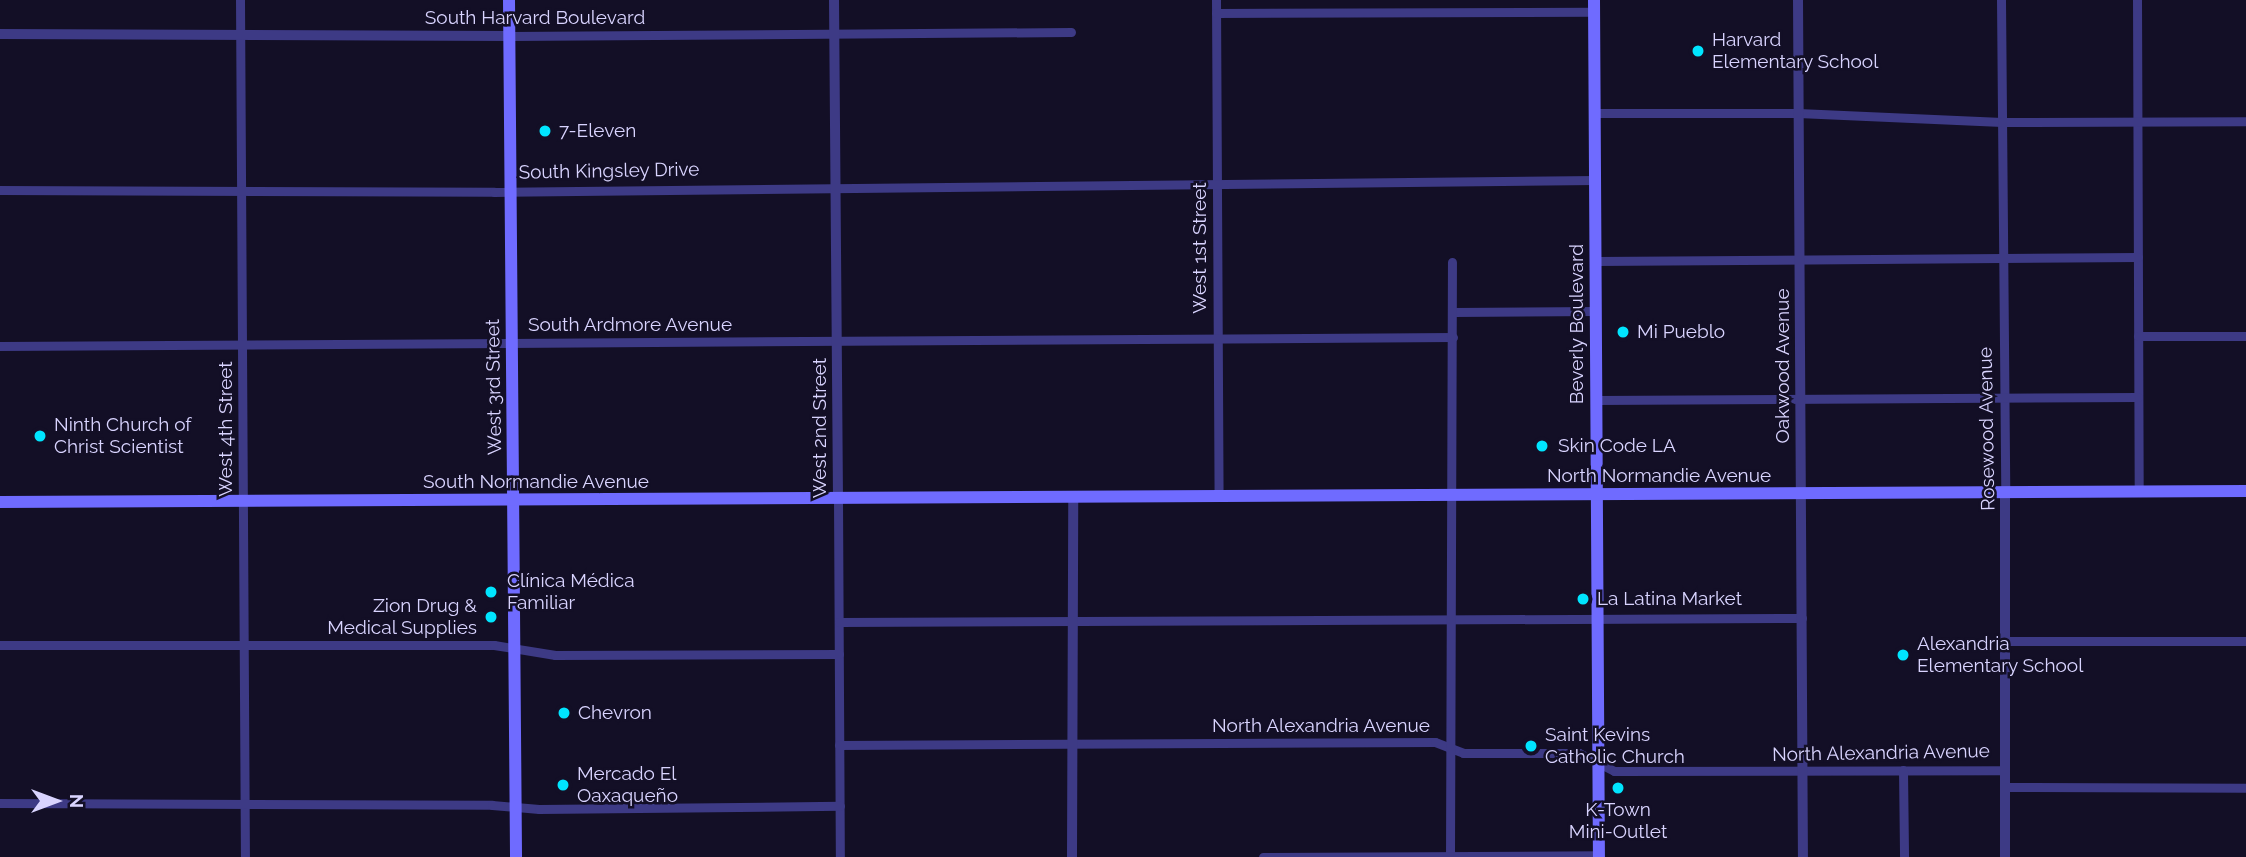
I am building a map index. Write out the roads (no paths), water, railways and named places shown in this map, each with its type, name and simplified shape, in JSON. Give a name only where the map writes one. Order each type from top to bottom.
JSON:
[{"type":"main road","name":"West 3rd Street","points":[[509,0],[516,857]]},
{"type":"main road","name":"Beverly Boulevard","points":[[1594,6],[1599,856]]},
{"type":"main road","name":"North Normandie Avenue","points":[[1073,498],[2246,491]]},
{"type":"main road","name":"South Normandie Avenue","points":[[0,502],[1073,498]]},
{"type":"street","name":"West 4th Street","points":[[240,0],[245,857]]},
{"type":"street","name":"West 2nd Street","points":[[834,0],[840,857]]},
{"type":"street","name":"West 1st Street","points":[[1216,0],[1219,497]]},
{"type":"street","name":"Oakwood Avenue","points":[[1798,0],[1803,857]]},
{"type":"street","name":"Rosewood Avenue","points":[[2001,0],[2005,857]]},
{"type":"street","points":[[2137,0],[2139,492]]},
{"type":"street","points":[[1216,13],[1594,6]]},
{"type":"street","name":"South Harvard Boulevard","points":[[0,34],[510,36],[1071,32]]},
{"type":"street","points":[[1595,113],[1798,113],[2002,122],[2246,121]]},
{"type":"street","name":"South Kingsley Drive","points":[[0,190],[243,192],[1595,180]]},
{"type":"street","points":[[1596,261],[1800,257],[2138,257]]},
{"type":"street","points":[[1450,856],[1452,262]]},
{"type":"street","points":[[1453,312],[1596,311]]},
{"type":"street","points":[[2138,336],[2246,336]]},
{"type":"street","name":"South Ardmore Avenue","points":[[0,346],[1453,337]]},
{"type":"street","points":[[1596,400],[2138,397]]},
{"type":"street","points":[[1072,857],[1073,498]]},
{"type":"street","points":[[839,622],[1802,618]]},
{"type":"street","points":[[2005,641],[2246,640]]},
{"type":"street","points":[[0,645],[494,645],[555,654],[839,654]]},
{"type":"street","name":"North Alexandria Avenue","points":[[839,746],[1435,742],[1463,754],[1579,753],[1614,771],[2005,770]]},
{"type":"street","points":[[1903,770],[1904,857]]},
{"type":"street","name":"North Alexandria Avenue","points":[[2005,787],[2246,788]]},
{"type":"street","points":[[0,803],[516,807],[840,806]]},
{"type":"street","points":[[1263,857],[1599,856]]},
{"type":"place","name":"Harvard Elementary School","points":[[1698,51]]},
{"type":"place","name":"7-Eleven","points":[[545,131]]},
{"type":"place","name":"Mi Pueblo","points":[[1623,332]]},
{"type":"place","name":"Ninth Church of Christ Scientist","points":[[40,436]]},
{"type":"place","name":"Skin Code LA","points":[[1542,446]]},
{"type":"place","name":"Clínica Médica Familiar","points":[[491,592]]},
{"type":"place","name":"La Latina Market","points":[[1583,599]]},
{"type":"place","name":"Zion Drug & Medical Supplies","points":[[491,617]]},
{"type":"place","name":"Alexandria Elementary School","points":[[1903,655]]},
{"type":"place","name":"Chevron","points":[[564,713]]},
{"type":"place","name":"Saint Kevins Catholic Church","points":[[1531,746]]},
{"type":"place","name":"Mercado El Oaxaqueño","points":[[563,785]]},
{"type":"place","name":"K-Town Mini-Outlet","points":[[1618,788]]}]
